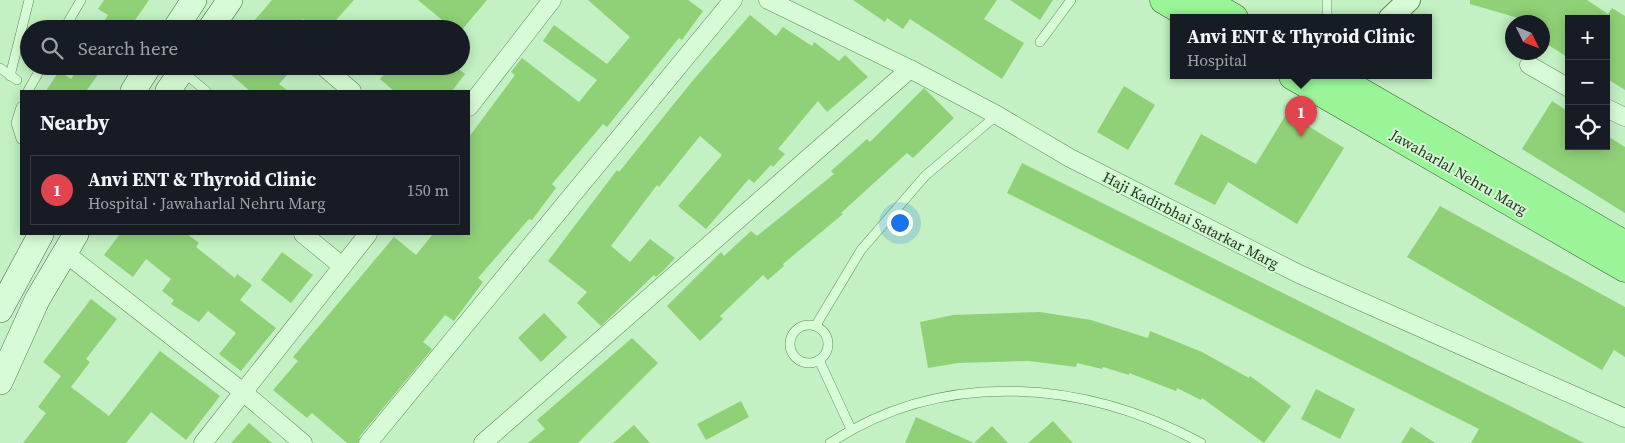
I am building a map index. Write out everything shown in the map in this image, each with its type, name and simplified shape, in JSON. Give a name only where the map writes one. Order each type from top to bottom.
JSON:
[{"type":"main road","points":[[181,20],[194,0]]},
{"type":"main road","points":[[216,20],[230,0]]},
{"type":"main road","points":[[1164,0],[1188,14]]},
{"type":"main road","points":[[1203,0],[1227,14]]},
{"type":"main road","points":[[133,90],[143,75]]},
{"type":"main road","points":[[169,90],[179,75]]},
{"type":"main road","name":"Jawaharlal Nehru Marg","points":[[1317,79],[1625,245]]},
{"type":"main road","name":"Jawaharlal Nehru Marg","points":[[1317,79],[1625,268]]},
{"type":"main road","points":[[0,310],[40,235]]},
{"type":"main road","points":[[0,382],[37,300],[70,243]]},
{"type":"street","points":[[470,107],[552,0]]},
{"type":"street","points":[[368,443],[733,0]]},
{"type":"street","name":"Haji Kadirbhai Satarkar Marg","points":[[768,0],[910,69],[997,115],[1070,158],[1299,274],[1625,418]]},
{"type":"street","points":[[1394,14],[1409,0]]},
{"type":"street","points":[[1529,65],[1565,86]]},
{"type":"street","points":[[483,443],[910,69]]},
{"type":"street","points":[[333,75],[351,90]]},
{"type":"street","points":[[1610,110],[1625,118]]},
{"type":"street","points":[[304,235],[342,266]]},
{"type":"street","points":[[202,443],[367,235]]},
{"type":"street","points":[[70,243],[303,443]]},
{"type":"lane","points":[[25,20],[29,0]]},
{"type":"lane","points":[[69,20],[80,0]]},
{"type":"lane","points":[[1040,42],[1071,0]]},
{"type":"lane","points":[[1327,14],[1328,0]]},
{"type":"lane","points":[[0,68],[13,78],[20,44]]},
{"type":"lane","points":[[29,90],[37,75]]},
{"type":"lane","points":[[191,75],[205,90]]},
{"type":"lane","points":[[20,110],[16,123],[20,136]]},
{"type":"lane","points":[[816,325],[861,250],[925,176],[997,115]]},
{"type":"lane","points":[[807,324],[816,325],[828,337],[826,354],[819,360],[811,363],[802,362],[790,350],[790,341],[793,333],[799,327],[807,324]]},
{"type":"lane","points":[[819,360],[851,429]]},
{"type":"lane","points":[[830,443],[851,429],[920,402],[972,392],[1034,390],[1088,399],[1147,417],[1201,443]]},
{"type":"building","points":[[104,0],[149,0],[135,20],[105,20],[108,15],[98,9]]},
{"type":"building","points":[[272,0],[354,0],[336,20],[255,20]]},
{"type":"building","points":[[418,0],[487,0],[470,20],[442,20]]},
{"type":"building","points":[[588,0],[688,0],[703,11],[682,40],[679,38],[607,127],[603,124],[552,184],[556,188],[532,220],[529,219],[478,278],[483,282],[454,321],[445,315],[423,342],[432,349],[360,436],[358,443],[347,443],[312,413],[307,418],[273,390],[298,361],[293,357],[394,237],[416,255],[432,235],[470,235],[470,136],[515,75],[511,72],[522,58],[579,102],[597,80],[543,41],[554,25],[607,64],[630,37]]},
{"type":"building","points":[[853,0],[997,0],[984,19],[1024,43],[1002,79],[910,19],[903,29],[887,18],[885,22]]},
{"type":"building","points":[[1010,0],[1053,0],[1040,20]]},
{"type":"building","points":[[1470,0],[1587,0],[1608,14],[1612,8],[1625,16],[1625,90],[1610,81],[1610,15],[1565,15],[1565,55],[1550,46],[1550,15],[1508,15],[1470,4]]},
{"type":"building","points":[[750,15],[776,36],[783,27],[812,46],[814,42],[839,61],[845,55],[868,77],[827,112],[818,101],[778,149],[785,154],[773,167],[771,165],[754,183],[749,179],[706,229],[678,206],[722,155],[700,136],[659,187],[657,185],[611,246],[630,262],[650,239],[675,258],[656,277],[654,275],[601,326],[577,303],[587,292],[548,261],[617,170],[619,172],[694,79]]},
{"type":"building","points":[[56,75],[65,75],[71,79],[74,75],[98,75],[87,90],[47,90]]},
{"type":"building","points":[[231,75],[287,75],[279,84],[287,90],[249,90]]},
{"type":"building","points":[[383,75],[464,75],[453,90],[393,90],[380,79]]},
{"type":"building","points":[[1124,86],[1155,105],[1128,150],[1097,132]]},
{"type":"building","points":[[924,88],[954,118],[913,158],[907,153],[841,213],[843,214],[783,264],[784,266],[768,280],[763,275],[720,316],[723,319],[700,341],[667,306],[721,252],[724,256],[751,231],[757,236],[834,174],[831,171],[867,139],[870,142]]},
{"type":"building","points":[[1552,101],[1565,109],[1565,150],[1610,150],[1610,138],[1625,147],[1625,213],[1522,149]]},
{"type":"building","points":[[1287,113],[1344,148],[1297,224],[1228,182],[1215,205],[1174,184],[1201,134],[1256,164]]},
{"type":"building","points":[[1022,163],[1584,443],[1471,443],[1479,429],[1007,193]]},
{"type":"building","points":[[1440,206],[1625,307],[1625,357],[1614,350],[1602,370],[1407,257]]},
{"type":"building","points":[[119,235],[188,235],[199,243],[196,247],[235,278],[237,274],[252,285],[240,300],[276,328],[241,371],[219,354],[236,333],[208,311],[199,322],[171,304],[174,300],[162,291],[171,279],[146,259],[133,277],[104,255]]},
{"type":"building","points":[[282,252],[313,275],[291,303],[261,280]]},
{"type":"building","points":[[91,299],[117,319],[86,359],[90,362],[71,387],[109,416],[160,351],[220,396],[186,440],[151,412],[126,443],[23,443],[46,413],[38,407],[61,376],[43,362]]},
{"type":"building","points":[[1040,312],[1091,320],[1148,338],[1150,331],[1202,352],[1249,378],[1250,376],[1291,406],[1264,443],[1202,398],[1201,400],[1177,388],[1176,391],[1129,373],[1129,375],[1103,367],[1102,369],[1077,363],[1076,367],[1029,361],[958,363],[928,368],[920,322],[953,315]]},
{"type":"building","points":[[544,313],[567,337],[541,362],[518,338]]},
{"type":"building","points":[[632,338],[658,363],[578,443],[528,443],[545,429],[537,420]]},
{"type":"building","points":[[1316,389],[1355,409],[1340,439],[1301,419]]},
{"type":"building","points":[[741,401],[749,417],[706,440],[697,424]]},
{"type":"building","points":[[916,417],[974,443],[905,443]]},
{"type":"building","points":[[1053,421],[1073,443],[1028,443]]},
{"type":"building","points":[[249,423],[272,443],[231,443]]},
{"type":"building","points":[[634,425],[650,443],[613,443]]},
{"type":"building","points":[[992,426],[1008,443],[974,443]]},
{"type":"building","points":[[1411,427],[1435,443],[1401,443]]},
{"type":"place","name":"Anvi ENT & Thyroid Clinic","points":[[1301,137]]}]
